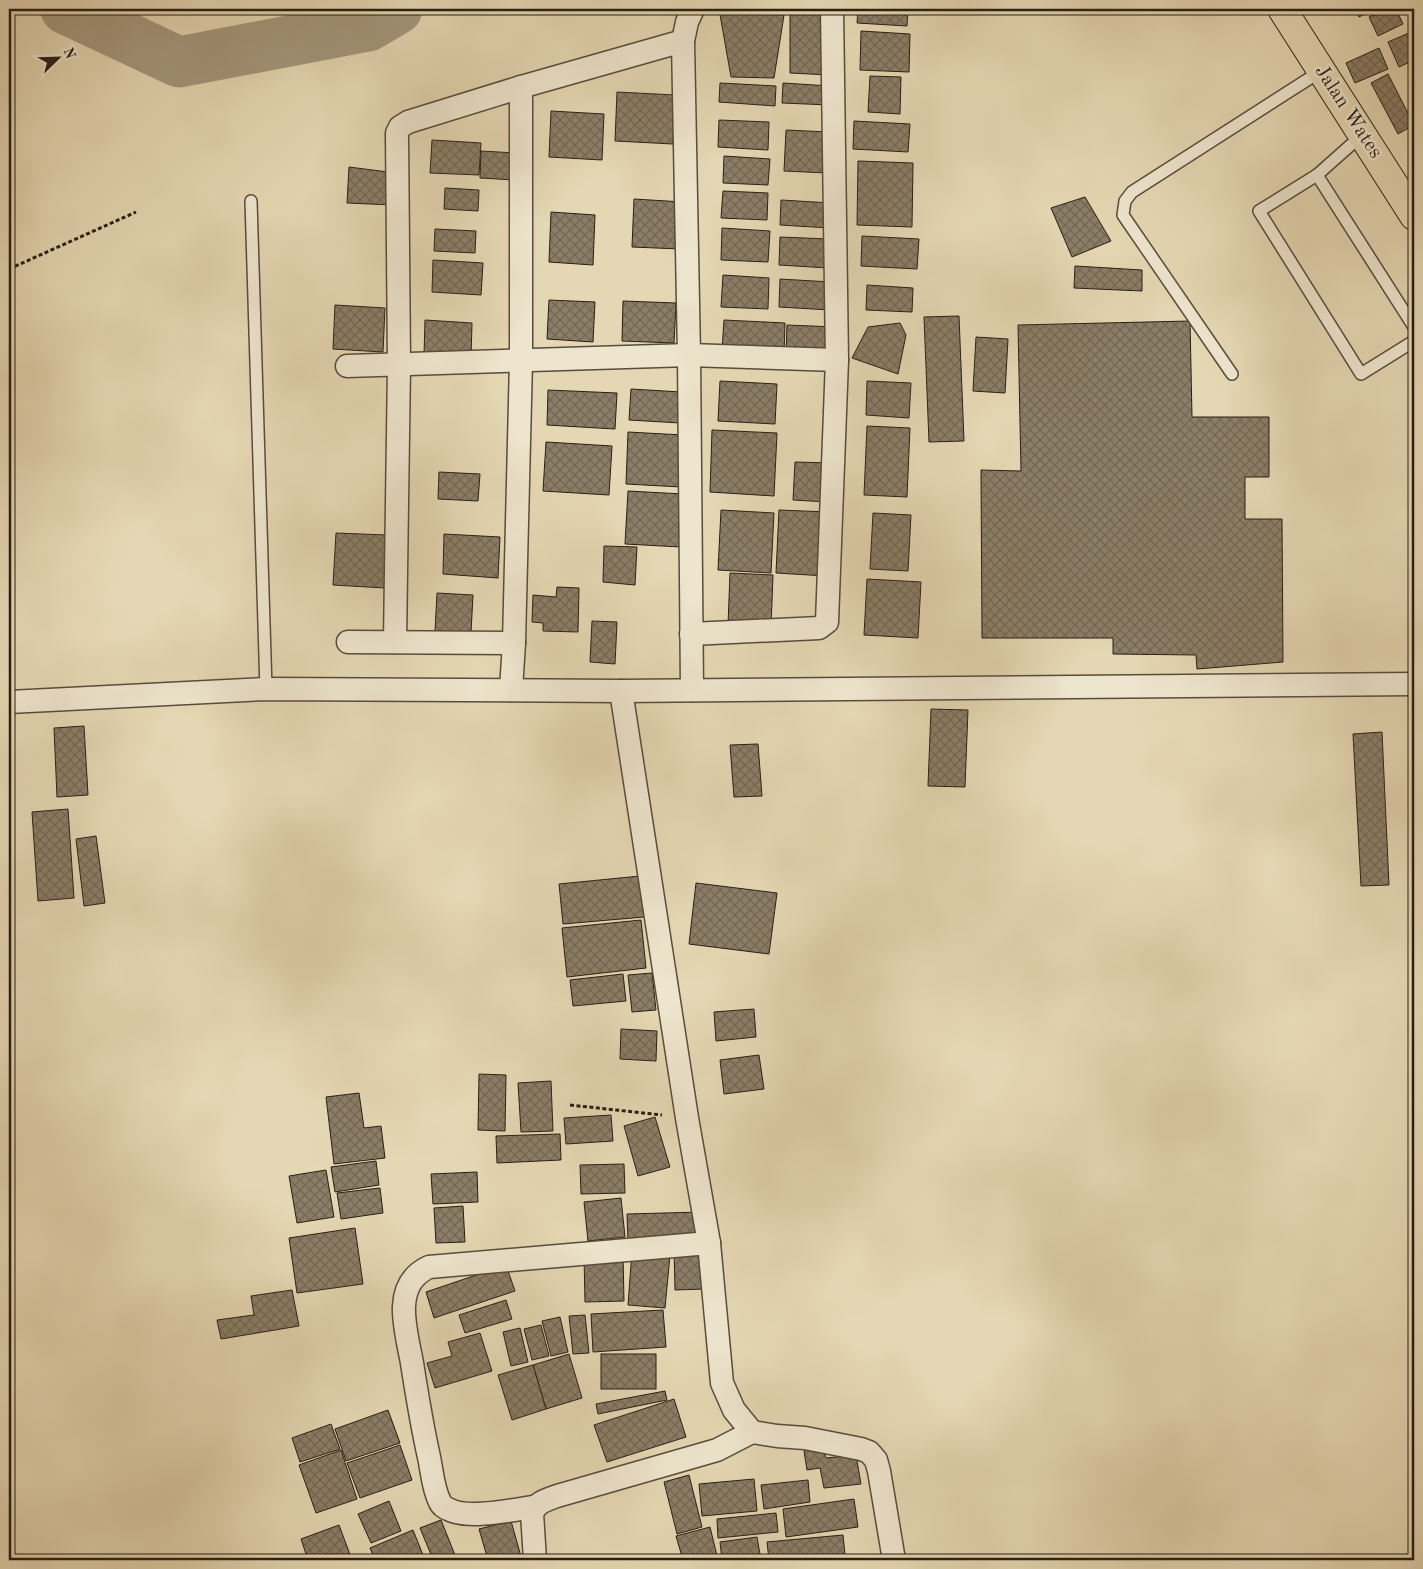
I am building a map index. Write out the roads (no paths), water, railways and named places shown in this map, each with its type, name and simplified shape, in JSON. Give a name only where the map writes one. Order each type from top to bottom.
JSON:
[{"type":"highway","name":"Jalan Wates","points":[[1282,9],[1414,216]]},
{"type":"street","points":[[692,690],[689,355],[683,41],[687,22],[693,9]]},
{"type":"street","points":[[691,634],[819,628],[827,622],[837,360],[832,9]]},
{"type":"street","points":[[395,642],[399,365],[397,133],[400,127],[408,122],[521,86],[683,41]]},
{"type":"street","points":[[511,690],[514,643],[521,361],[521,86]]},
{"type":"street","points":[[347,366],[689,355],[837,360]]},
{"type":"street","points":[[348,642],[514,643]]},
{"type":"street","points":[[9,702],[266,689],[621,691],[1414,684]]},
{"type":"street","points":[[621,691],[687,1118],[709,1243],[722,1383],[734,1410],[752,1432]]},
{"type":"street","points":[[709,1243],[429,1267],[419,1272],[412,1280],[407,1291],[404,1307],[425,1441],[435,1489],[440,1503],[446,1509],[455,1513],[469,1515],[534,1507],[557,1496],[717,1450],[752,1432],[805,1438],[861,1449],[869,1452],[876,1460],[894,1560]]},
{"type":"street","points":[[534,1507],[532,1520],[535,1560]]},
{"type":"lane","points":[[1232,374],[1123,215],[1124,201],[1132,192],[1322,71]]},
{"type":"lane","points":[[1362,134],[1317,175],[1259,211],[1361,374],[1414,341]]},
{"type":"lane","points":[[1317,175],[1414,327]]},
{"type":"lane","points":[[251,201],[266,689]]},
{"type":"waterway","points":[[66,9],[179,62],[368,26],[397,9]]}]
